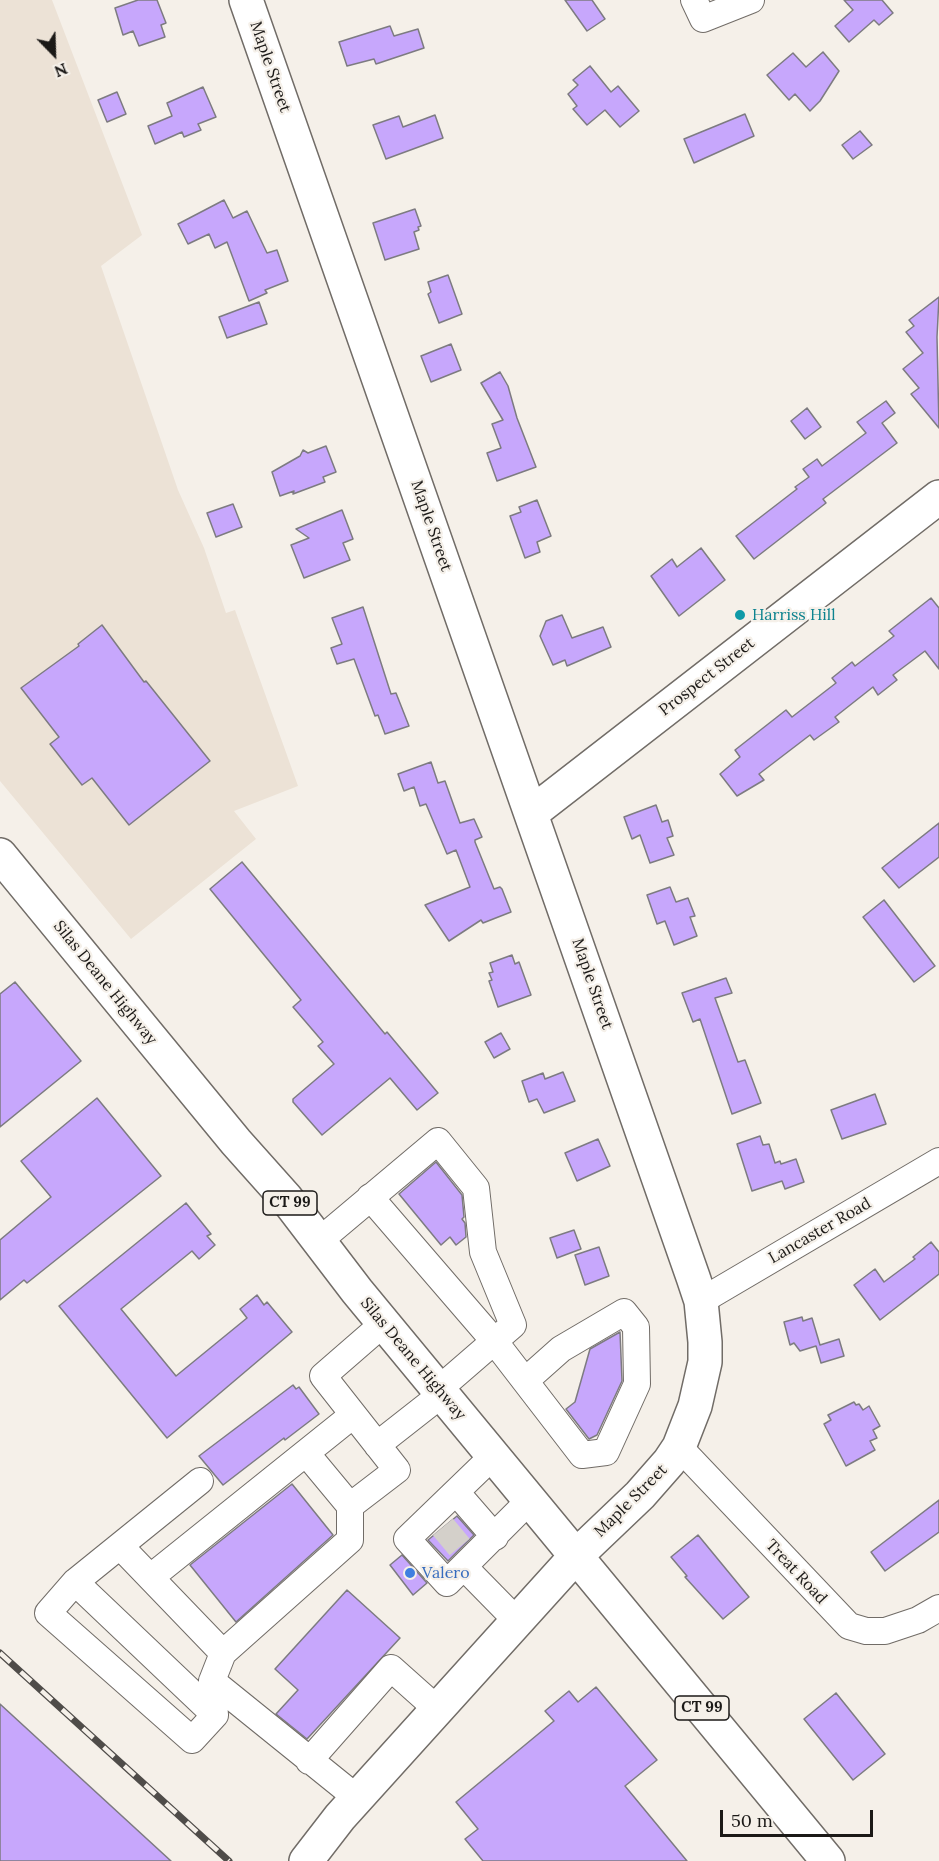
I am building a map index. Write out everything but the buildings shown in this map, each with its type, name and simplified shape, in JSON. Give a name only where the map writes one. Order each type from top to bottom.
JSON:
[{"type":"main road","name":"Maple Street","points":[[246,0],[532,812],[701,1301],[705,1362],[695,1406],[679,1447],[655,1479],[576,1556],[357,1798],[306,1861]]},
{"type":"main road","name":"Prospect Street","points":[[532,812],[939,497]]},
{"type":"main road","name":"Silas Deane Highway","points":[[0,855],[236,1142],[286,1198],[384,1323],[828,1861]]},
{"type":"street","points":[[694,0],[703,19],[751,0]]},
{"type":"street","points":[[319,1241],[438,1141],[476,1188],[483,1252],[513,1325],[376,1445]]},
{"type":"street","name":"Lancaster Road","points":[[701,1301],[939,1161]]},
{"type":"street","points":[[370,1197],[495,1342],[525,1381],[582,1455],[606,1452],[637,1384],[636,1327],[624,1312],[561,1349],[525,1381]]},
{"type":"street","points":[[350,1506],[397,1470],[323,1376],[384,1323]]},
{"type":"street","points":[[151,1577],[353,1415]]},
{"type":"street","name":"Treat Road","points":[[679,1447],[849,1626],[866,1631],[885,1631],[918,1620],[939,1608]]},
{"type":"street","points":[[200,1481],[75,1582],[48,1613],[192,1740],[215,1715],[212,1681],[223,1653],[240,1635],[344,1548],[350,1540],[350,1506],[306,1453]]},
{"type":"street","points":[[494,1456],[456,1492],[438,1521],[407,1539],[447,1584],[467,1560],[495,1537],[530,1500]]},
{"type":"street","points":[[456,1492],[495,1537]]},
{"type":"street","points":[[120,1546],[223,1653]]},
{"type":"street","points":[[467,1560],[517,1621]]},
{"type":"street","points":[[75,1582],[215,1715]]},
{"type":"street","points":[[309,1761],[391,1668],[437,1709]]},
{"type":"street","points":[[212,1681],[357,1798]]},
{"type":"shaded area","points":[[0,0],[52,0],[142,235],[101,266],[178,490],[204,548],[226,613],[235,610],[298,786],[234,811],[256,839],[131,939],[0,781]]},
{"type":"tunnel","points":[[443,1527],[463,1551]]},
{"type":"railway","points":[[0,1653],[229,1861]]},
{"type":"place","name":"Harriss Hill","points":[[740,615]]},
{"type":"place","name":"Valero","points":[[410,1573]]}]
